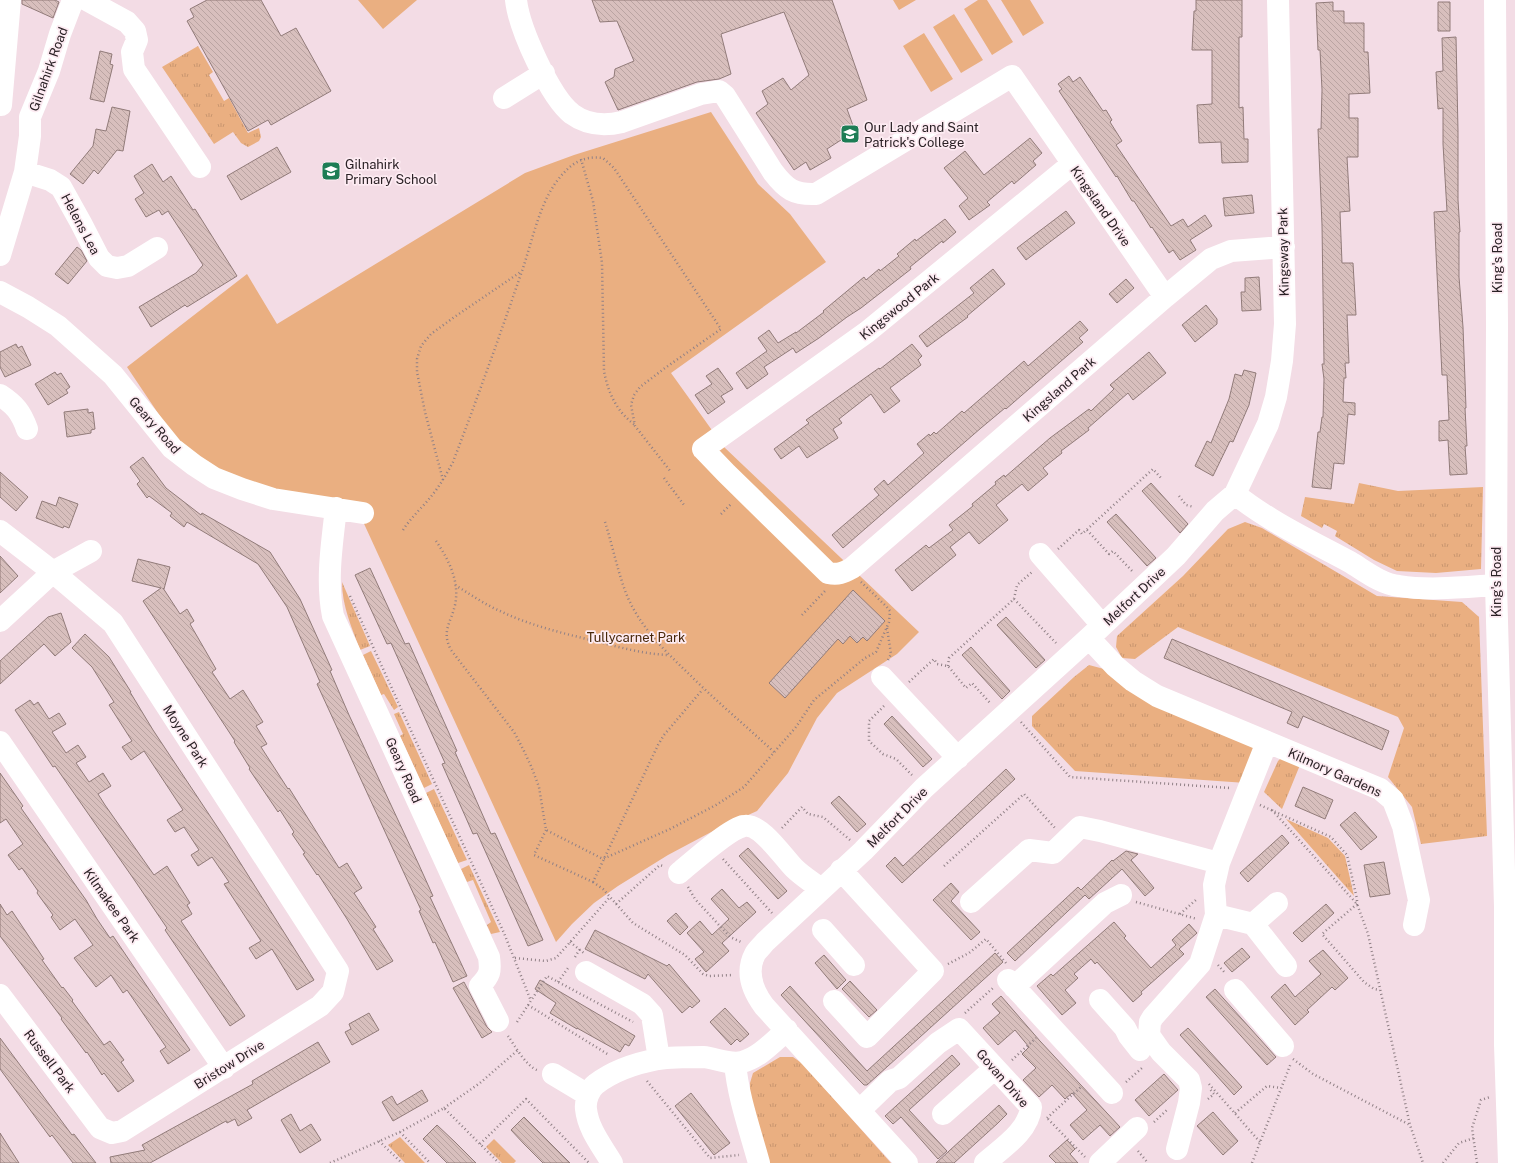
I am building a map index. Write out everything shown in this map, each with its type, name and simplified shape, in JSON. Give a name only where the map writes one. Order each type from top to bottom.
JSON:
[{"type":"street","points":[[10,0],[0,105],[30,117]]},
{"type":"street","name":"Gilnahirk Road","points":[[0,255],[25,172],[30,136],[30,117],[49,71],[60,34],[74,0]]},
{"type":"street","points":[[87,0],[127,22],[135,31],[137,40],[132,52],[134,69],[200,167]]},
{"type":"street","points":[[504,98],[544,73],[520,21],[516,0]]},
{"type":"street","name":"Kingsway Park","points":[[1235,494],[1268,424],[1276,397],[1282,361],[1285,324],[1278,0]]},
{"type":"street","name":"King's Road","points":[[1496,0],[1506,323],[1496,585],[1510,907],[1510,1044],[1507,1090],[1509,1163]]},
{"type":"street","name":"Kingsland Drive","points":[[544,73],[560,101],[572,114],[596,124],[610,125],[622,122],[701,94],[711,91],[719,91],[725,96],[773,172],[781,182],[792,191],[804,194],[816,194],[1012,76],[1165,297]]},
{"type":"street","name":"Kingswood Park","points":[[845,571],[828,573],[823,569],[703,449],[867,332],[1072,164]]},
{"type":"street","name":"Helens Lea","points":[[25,172],[50,180],[61,188],[82,223],[99,258],[107,266],[117,268],[128,266],[157,248]]},
{"type":"street","name":"Kingsland Park","points":[[845,571],[1211,259],[1231,251],[1284,246]]},
{"type":"street","name":"Geary Road","points":[[0,292],[28,307],[58,326],[113,375],[172,448],[200,470],[221,481],[273,499],[336,508],[363,514]]},
{"type":"street","points":[[0,395],[10,402],[22,415],[27,429]]},
{"type":"street","points":[[1235,494],[1247,504],[1287,528],[1372,576],[1397,586],[1418,588],[1496,585]]},
{"type":"street","name":"Melfort Drive","points":[[908,1163],[764,1006],[755,993],[751,980],[755,954],[765,942],[863,851],[924,788],[1003,717],[1176,556],[1215,511],[1235,494]]},
{"type":"street","name":"Geary Road","points":[[336,508],[329,570],[330,599],[333,616],[489,957],[490,970],[488,977],[480,986],[508,1027]]},
{"type":"street","name":"Moyne Park","points":[[0,531],[53,572],[113,623],[338,971]]},
{"type":"street","points":[[0,620],[53,572],[91,551]]},
{"type":"street","name":"Kilmory Gardens","points":[[1040,554],[1096,631],[1119,670],[1133,681],[1157,696],[1380,790],[1393,800],[1402,826],[1419,900],[1414,925]]},
{"type":"street","points":[[882,677],[958,758]]},
{"type":"street","name":"Kilmakee Park","points":[[0,742],[224,1068]]},
{"type":"street","points":[[1150,1051],[1150,1022],[1200,964],[1215,919],[1214,885],[1219,863],[1267,742]]},
{"type":"street","points":[[679,873],[737,828],[745,826],[758,830],[795,869],[821,889]]},
{"type":"street","points":[[971,902],[1029,850],[1059,846],[1080,827],[1219,863]]},
{"type":"street","points":[[834,1001],[867,1037],[933,972],[841,870]]},
{"type":"street","points":[[1112,1093],[1011,983],[1105,903],[1121,895]]},
{"type":"street","points":[[1253,924],[1278,903]]},
{"type":"street","points":[[1215,919],[1253,924],[1286,966]]},
{"type":"street","points":[[823,930],[854,965]]},
{"type":"street","name":"Bristow Drive","points":[[100,1128],[112,1132],[122,1131],[320,1006],[333,992],[338,971]]},
{"type":"street","points":[[586,972],[642,1004],[652,1015],[652,1060]]},
{"type":"street","points":[[1236,990],[1283,1046]]},
{"type":"street","name":"Russell Park","points":[[0,995],[100,1128]]},
{"type":"street","points":[[1100,1000],[1125,1028],[1129,1036],[1189,1080],[1191,1088],[1178,1148]]},
{"type":"street","points":[[1125,1028],[1138,1021],[1150,1022]]},
{"type":"street","points":[[860,1110],[890,1082],[899,1078],[938,1042],[959,1029]]},
{"type":"street","name":"Govan Drive","points":[[959,1029],[997,1069],[1038,1117],[1021,1130],[985,1163]]},
{"type":"street","points":[[612,1163],[592,1130],[586,1108],[591,1090],[623,1070],[652,1060],[704,1057],[735,1063],[743,1062],[759,1054],[787,1030]]},
{"type":"street","points":[[735,1063],[740,1095],[751,1140],[752,1159]]},
{"type":"street","points":[[943,1114],[997,1069]]},
{"type":"street","points":[[552,1074],[591,1090]]},
{"type":"street","points":[[1092,1160],[1137,1128]]},
{"type":"path","points":[[403,530],[409,520],[433,495],[453,462],[522,271],[543,206],[550,191],[558,180],[568,169],[581,159],[595,157],[603,158],[614,168],[721,329],[640,387],[634,396],[631,405],[635,426]]},
{"type":"path","points":[[581,159],[593,201],[602,264],[604,371],[608,391],[620,411],[635,426],[671,472]]},
{"type":"path","points":[[443,480],[425,412],[417,372],[417,359],[421,346],[431,334],[447,322],[522,271]]},
{"type":"path","points":[[664,478],[684,505]]},
{"type":"path","points":[[605,522],[622,581],[645,628],[669,655],[703,688],[774,752]]},
{"type":"path","points":[[1087,530],[1109,554],[1113,551],[1145,585]]},
{"type":"path","points":[[436,541],[447,559],[453,573],[455,585],[455,605],[446,630],[448,643],[457,659],[514,732],[531,766],[539,787],[546,830],[534,855],[593,882],[610,897],[633,923],[685,955],[703,974],[709,976],[751,974]]},
{"type":"path","points":[[603,859],[670,829],[736,794],[744,787],[796,727],[814,700],[865,658],[876,652],[887,628],[890,612],[886,606],[845,571],[802,615]]},
{"type":"path","points":[[455,585],[502,612],[539,626],[634,650],[652,654],[669,655]]},
{"type":"path","points":[[348,592],[515,958],[531,1001]]},
{"type":"path","points":[[1014,599],[1069,656]]},
{"type":"path","points":[[882,677],[891,654],[887,628]]},
{"type":"path","points":[[924,788],[896,758],[883,754],[869,741],[869,721],[897,693],[934,660],[937,664],[948,666],[966,688],[972,683],[1003,717]]},
{"type":"path","points":[[593,882],[664,734],[703,688]]},
{"type":"path","points":[[1029,731],[1070,777],[1247,794],[1272,810],[1331,837],[1347,855],[1357,904],[1368,934],[1410,1125],[1423,1163]]},
{"type":"path","points":[[944,866],[1024,794],[1059,846]]},
{"type":"path","points":[[769,840],[802,807],[808,814],[823,817],[863,851]]},
{"type":"path","points":[[1272,810],[1357,904]]},
{"type":"path","points":[[546,830],[603,859]]},
{"type":"path","points":[[712,846],[783,925]]},
{"type":"path","points":[[616,904],[660,865],[679,873],[695,899],[730,937],[759,949]]},
{"type":"path","points":[[1121,895],[1138,903],[1215,919]]},
{"type":"path","points":[[515,958],[546,961],[556,958],[610,897]]},
{"type":"path","points":[[1357,904],[1322,934],[1364,982],[1374,989],[1380,990]]},
{"type":"path","points":[[933,972],[969,954],[986,939],[1010,967],[1011,983],[1002,980],[960,1018],[959,1029]]},
{"type":"path","points":[[552,1074],[534,1069],[518,1050],[508,1027],[531,1001],[546,976],[636,1024]]},
{"type":"path","points":[[528,1005],[608,1055],[623,1070]]},
{"type":"path","points":[[997,1069],[1050,1025]]},
{"type":"path","points":[[330,1163],[400,1132],[444,1108],[480,1083],[518,1050]]},
{"type":"path","points":[[1112,1093],[1150,1051]]},
{"type":"path","points":[[1252,1163],[1293,1059],[1313,1074],[1410,1125]]},
{"type":"path","points":[[652,1060],[646,1080],[710,1158],[752,1159]]},
{"type":"path","points":[[1092,1160],[1038,1117],[1095,1073]]},
{"type":"path","points":[[1235,1113],[1266,1086],[1281,1088]]},
{"type":"path","points":[[1477,1163],[1472,1128],[1481,1100],[1507,1090]]},
{"type":"path","points":[[480,1144],[526,1099],[589,1163]]},
{"type":"path","points":[[444,1108],[499,1163]]},
{"type":"path","points":[[400,1132],[430,1163]]},
{"type":"path","points":[[1444,1163],[1459,1143],[1474,1138]]},
{"type":"path","points":[[379,1141],[402,1163]]},
{"type":"green space","points":[[358,0],[417,0],[383,29]]},
{"type":"green space","points":[[893,0],[916,0],[899,10]]},
{"type":"green space","points":[[978,0],[987,0],[1013,42],[992,55],[964,9]]},
{"type":"green space","points":[[1001,0],[1030,0],[1044,23],[1023,36]]},
{"type":"green space","points":[[954,14],[983,60],[961,73],[933,27]]},
{"type":"green space","points":[[924,33],[953,79],[931,92],[903,46]]},
{"type":"green space","points":[[198,46],[213,72],[209,75],[224,101],[229,98],[248,133],[259,128],[261,137],[259,141],[248,147],[241,143],[233,132],[214,144],[162,67]]},
{"type":"green space","name":"Tullycarnet Park","points":[[711,112],[758,184],[790,214],[826,262],[671,373],[724,447],[919,632],[897,654],[837,693],[817,718],[788,773],[757,811],[715,830],[668,855],[618,886],[594,903],[556,942],[360,515],[262,502],[178,443],[127,367],[247,274],[277,324],[525,173],[574,155]]},
{"type":"green space","points":[[1359,483],[1398,491],[1483,487],[1481,569],[1436,573],[1397,571],[1374,560],[1335,536],[1337,531],[1324,524],[1322,528],[1301,516],[1305,497],[1354,504]]},
{"type":"green space","points":[[1245,522],[1262,528],[1377,596],[1462,602],[1479,617],[1487,836],[1421,844],[1412,807],[1388,777],[1404,728],[1398,717],[1178,627],[1135,659],[1122,658],[1116,647],[1117,636],[1183,576],[1228,529]]},
{"type":"green space","points":[[342,582],[370,646],[360,650],[346,608],[342,591]]},
{"type":"green space","points":[[371,651],[398,707],[394,710],[384,694],[381,695],[363,655]]},
{"type":"green space","points":[[1089,665],[1104,669],[1251,742],[1256,751],[1246,783],[1075,771],[1032,726],[1032,716]]},
{"type":"green space","points":[[399,712],[432,784],[424,788],[400,736],[403,734],[394,714]]},
{"type":"green space","points":[[1281,758],[1300,765],[1282,809],[1264,792],[1278,761]]},
{"type":"green space","points":[[434,789],[467,860],[458,863],[426,793]]},
{"type":"green space","points":[[1286,819],[1328,838],[1345,856],[1354,896]]},
{"type":"green space","points":[[469,865],[500,932],[491,934],[487,925],[491,922],[473,880],[467,882],[461,869]]},
{"type":"green space","points":[[780,1057],[793,1057],[803,1064],[891,1163],[769,1163],[747,1090],[750,1089],[753,1073]]},
{"type":"green space","points":[[400,1137],[425,1163],[405,1163],[388,1145]]},
{"type":"green space","points":[[494,1139],[516,1161],[514,1163],[502,1163],[486,1147]]},
{"type":"building","points":[[22,0],[55,0],[59,2],[53,18],[22,4]]},
{"type":"building","points":[[207,0],[261,0],[281,36],[296,28],[331,91],[271,125],[268,120],[248,131],[187,21],[194,17],[190,9]]},
{"type":"building","points":[[592,0],[832,0],[867,100],[847,109],[855,131],[827,149],[831,158],[810,170],[806,162],[794,170],[756,113],[768,104],[762,91],[783,78],[791,90],[809,75],[784,12],[721,34],[731,74],[719,79],[697,82],[618,110],[605,82],[614,77],[615,69],[634,61],[617,21],[600,22]]},
{"type":"building","points":[[1196,0],[1242,0],[1242,37],[1239,37],[1239,108],[1243,107],[1244,139],[1248,139],[1248,162],[1222,163],[1221,142],[1199,143],[1197,105],[1212,104],[1212,50],[1192,50]]},
{"type":"building","points":[[1333,2],[1333,11],[1344,11],[1344,23],[1364,23],[1364,52],[1368,52],[1370,93],[1349,94],[1349,118],[1358,118],[1358,157],[1347,157],[1350,211],[1340,212],[1342,263],[1353,263],[1356,315],[1347,315],[1349,363],[1345,363],[1346,378],[1344,378],[1343,402],[1355,403],[1355,415],[1348,414],[1344,464],[1334,463],[1331,489],[1312,487],[1318,432],[1320,432],[1323,417],[1324,379],[1322,364],[1324,364],[1322,225],[1318,129],[1321,129],[1322,90],[1320,50],[1318,50],[1316,3]]},
{"type":"building","points":[[1438,2],[1450,2],[1450,31],[1438,31]]},
{"type":"building","points":[[1456,37],[1458,200],[1460,232],[1459,277],[1463,327],[1467,446],[1465,446],[1467,474],[1450,475],[1448,440],[1439,441],[1439,421],[1449,420],[1447,375],[1442,375],[1434,212],[1447,211],[1443,144],[1443,108],[1438,109],[1436,72],[1443,71],[1442,38]]},
{"type":"building","points":[[100,51],[112,54],[110,64],[113,65],[104,102],[90,99]]},
{"type":"building","points":[[1069,76],[1073,82],[1080,77],[1103,111],[1106,110],[1112,120],[1110,122],[1122,141],[1116,145],[1171,226],[1183,219],[1188,227],[1205,215],[1212,226],[1190,240],[1196,250],[1180,260],[1173,250],[1169,253],[1134,201],[1132,201],[1117,176],[1116,177],[1059,91],[1062,89],[1058,84]]},
{"type":"building","points":[[112,107],[130,111],[123,151],[117,150],[98,174],[94,170],[83,184],[70,174],[93,146],[96,129],[106,131]]},
{"type":"building","points":[[1030,138],[1042,153],[1033,161],[1036,165],[1014,184],[1012,181],[987,202],[990,205],[969,220],[959,206],[968,198],[944,168],[965,151],[984,175]]},
{"type":"building","points":[[277,147],[291,172],[241,200],[227,176]]},
{"type":"building","points":[[152,164],[163,182],[171,176],[193,210],[195,209],[237,276],[187,307],[185,305],[151,327],[139,307],[196,273],[203,265],[168,211],[162,215],[159,210],[146,217],[135,199],[144,193],[134,176]]},
{"type":"building","points":[[1252,195],[1254,213],[1225,216],[1223,198]]},
{"type":"building","points":[[1066,211],[1075,223],[1026,260],[1017,248]]},
{"type":"building","points":[[945,219],[956,232],[943,243],[942,241],[910,267],[911,269],[861,308],[819,338],[796,353],[793,348],[764,367],[768,374],[747,389],[736,373],[767,351],[758,338],[769,330],[778,343],[796,333],[824,312],[823,311],[864,277],[866,280],[879,269],[880,271],[899,256],[897,254],[915,239],[916,241]]},
{"type":"building","points":[[77,247],[81,250],[87,261],[68,284],[55,274]]},
{"type":"building","points":[[993,269],[1005,284],[967,316],[968,317],[927,347],[919,336],[974,293],[970,288]]},
{"type":"building","points":[[1259,277],[1261,310],[1242,311],[1241,292],[1245,292],[1245,278]]},
{"type":"building","points":[[1126,279],[1134,288],[1117,303],[1109,294]]},
{"type":"building","points":[[1206,305],[1217,319],[1217,324],[1195,342],[1182,325]]},
{"type":"building","points":[[1080,321],[1088,330],[1079,338],[1083,342],[843,548],[832,535],[879,495],[874,489],[884,480],[888,485],[924,453],[917,444],[929,434],[930,436],[934,432],[936,434],[962,411],[964,413],[1024,361],[1028,366]]},
{"type":"building","points":[[16,344],[18,348],[22,346],[31,365],[5,377],[0,367],[0,352]]},
{"type":"building","points":[[912,344],[922,356],[918,360],[921,365],[890,388],[900,401],[884,413],[871,394],[839,419],[842,423],[833,429],[838,438],[807,458],[799,446],[781,459],[774,449],[809,423],[806,420],[879,368],[880,369]]},
{"type":"building","points":[[1149,352],[1166,373],[1133,400],[1128,393],[1088,428],[1089,430],[1061,451],[1062,453],[1043,468],[1048,474],[1028,491],[1022,484],[996,505],[1008,520],[979,544],[969,532],[950,547],[956,555],[912,591],[895,570],[926,545],[929,548],[953,530],[949,525],[973,506],[972,504],[996,484],[995,482],[1004,475],[1005,477],[1050,438],[1089,409],[1091,411],[1114,389],[1110,385]]},
{"type":"building","points":[[718,368],[733,389],[721,396],[725,402],[708,414],[695,395],[712,384],[706,376]]},
{"type":"building","points":[[1244,370],[1256,373],[1249,405],[1233,442],[1230,441],[1213,476],[1195,466],[1207,441],[1211,443],[1229,399],[1235,374],[1242,376]]},
{"type":"building","points":[[55,372],[57,375],[61,373],[70,387],[66,390],[68,393],[48,405],[35,384]]},
{"type":"building","points":[[88,409],[88,413],[93,412],[95,429],[91,430],[91,433],[67,437],[64,412]]},
{"type":"building","points":[[143,457],[166,488],[201,515],[202,513],[270,552],[300,599],[332,670],[330,671],[349,715],[419,865],[433,896],[430,897],[467,976],[453,982],[435,942],[433,943],[419,911],[421,910],[317,684],[320,682],[287,607],[258,564],[187,522],[184,527],[170,516],[172,513],[149,496],[147,498],[137,484],[140,481],[130,467]]},
{"type":"building","points":[[0,472],[28,497],[16,511],[0,497]]},
{"type":"building","points":[[1151,483],[1188,524],[1180,533],[1142,491]]},
{"type":"building","points":[[59,497],[78,504],[69,528],[64,526],[63,528],[36,518],[42,501],[56,506]]},
{"type":"building","points":[[1116,514],[1156,558],[1147,566],[1107,522]]},
{"type":"building","points":[[0,556],[18,576],[0,593]]},
{"type":"building","points":[[138,559],[170,567],[164,589],[163,588],[180,614],[187,609],[194,621],[190,624],[216,669],[212,672],[230,699],[243,690],[263,722],[256,726],[267,744],[261,747],[288,789],[289,788],[339,868],[347,863],[362,888],[354,893],[376,927],[373,929],[393,961],[377,970],[347,919],[318,874],[317,875],[303,854],[305,853],[292,834],[294,832],[280,810],[278,812],[249,769],[250,768],[234,742],[235,741],[143,601],[161,588],[132,581]]},
{"type":"building","points":[[370,568],[405,644],[409,643],[457,751],[455,752],[491,834],[495,833],[543,940],[528,946],[477,833],[473,834],[442,764],[445,763],[391,643],[387,644],[355,575]]},
{"type":"building","points":[[853,590],[885,621],[867,641],[863,637],[857,643],[850,636],[843,644],[838,639],[785,698],[769,683]]},
{"type":"building","points":[[61,613],[71,642],[55,656],[44,644],[0,684],[0,661],[48,617]]},
{"type":"building","points":[[1006,617],[1045,660],[1036,668],[997,625]]},
{"type":"building","points":[[85,634],[109,657],[153,730],[224,837],[314,980],[297,990],[272,949],[256,959],[249,948],[261,941],[224,884],[229,882],[212,857],[198,866],[191,855],[199,850],[184,827],[175,832],[167,820],[183,810],[144,751],[131,760],[122,747],[132,741],[109,705],[114,702],[92,667],[72,648]]},
{"type":"building","points":[[1172,639],[1389,731],[1382,750],[1303,716],[1298,728],[1287,723],[1292,712],[1164,658]]},
{"type":"building","points":[[971,647],[1010,691],[1002,699],[962,655]]},
{"type":"building","points":[[30,700],[34,705],[38,702],[49,719],[59,713],[66,724],[52,732],[66,753],[78,745],[86,757],[76,763],[89,782],[103,773],[111,786],[98,794],[105,805],[154,875],[167,866],[190,903],[187,905],[192,914],[181,921],[245,1016],[230,1026],[165,930],[167,928],[133,878],[55,766],[53,767],[15,710]]},
{"type":"building","points":[[892,716],[932,759],[923,767],[884,724]]},
{"type":"building","points":[[1006,769],[1015,779],[902,883],[886,866],[895,857],[903,866]]},
{"type":"building","points":[[0,773],[23,806],[21,808],[86,900],[110,938],[113,936],[190,1050],[168,1064],[160,1051],[166,1047],[127,990],[123,993],[111,975],[96,987],[74,958],[93,945],[75,919],[60,930],[51,917],[53,915],[37,893],[38,891],[22,868],[19,870],[8,855],[23,844],[6,819],[0,823]]},
{"type":"building","points":[[1303,787],[1333,800],[1325,819],[1295,806]]},
{"type":"building","points":[[839,796],[866,824],[857,832],[831,803]]},
{"type":"building","points":[[1355,812],[1377,837],[1361,850],[1340,825]]},
{"type":"building","points":[[1282,835],[1289,843],[1248,882],[1240,873]]},
{"type":"building","points":[[748,848],[787,891],[778,899],[739,856]]},
{"type":"building","points":[[1126,851],[1138,854],[1131,860],[1154,888],[1145,896],[1122,869],[1089,899],[1085,895],[1015,961],[1007,953],[1078,887],[1081,890],[1112,860],[1113,861]]},
{"type":"building","points":[[1384,862],[1390,894],[1370,897],[1364,865]]},
{"type":"building","points":[[951,883],[959,892],[951,901],[980,932],[971,940],[933,900]]},
{"type":"building","points":[[722,889],[739,908],[747,902],[756,912],[722,943],[729,951],[706,972],[695,959],[704,952],[687,933],[700,921],[712,935],[729,919],[711,899]]},
{"type":"building","points":[[0,904],[7,915],[12,911],[44,959],[42,960],[62,988],[63,987],[73,1000],[72,1001],[104,1045],[110,1041],[124,1060],[121,1062],[134,1081],[118,1092],[104,1073],[102,1075],[87,1052],[86,1053],[61,1019],[62,1018],[0,936]]},
{"type":"building","points":[[1326,904],[1334,913],[1302,942],[1293,933]]},
{"type":"building","points":[[676,913],[688,927],[680,935],[667,921]]},
{"type":"building","points":[[1114,922],[1126,936],[1124,938],[1151,968],[1176,945],[1172,940],[1189,924],[1197,933],[1179,949],[1184,954],[1141,992],[1142,994],[1133,1002],[1097,962],[1095,964],[1091,959],[1074,974],[1078,978],[1065,990],[1076,1003],[1062,1015],[1037,986],[1051,974],[1053,976]]},
{"type":"building","points":[[595,930],[667,966],[669,964],[700,1001],[692,1008],[690,1006],[682,1013],[648,974],[645,979],[585,949]]},
{"type":"building","points":[[1242,948],[1250,957],[1232,972],[1224,963]]},
{"type":"building","points":[[1323,950],[1348,978],[1335,990],[1332,987],[1307,1010],[1309,1012],[1295,1025],[1271,997],[1285,984],[1295,997],[1321,974],[1309,961]]},
{"type":"building","points":[[995,953],[1003,962],[867,1085],[864,1085],[858,1079],[781,995],[790,986],[867,1071]]},
{"type":"building","points":[[824,955],[846,980],[837,989],[815,963]]},
{"type":"building","points":[[540,980],[635,1036],[629,1046],[625,1044],[620,1052],[550,1013],[556,1003],[535,989]]},
{"type":"building","points":[[850,981],[877,1010],[869,1017],[842,989]]},
{"type":"building","points":[[464,982],[487,1027],[492,1032],[482,1038],[453,988]]},
{"type":"building","points":[[1215,989],[1276,1057],[1267,1065],[1206,997]]},
{"type":"building","points":[[1001,996],[1040,1041],[1120,1127],[1110,1136],[1100,1125],[1083,1140],[1070,1125],[1087,1110],[1072,1093],[1065,1099],[1052,1085],[1039,1097],[1023,1080],[1036,1068],[1022,1054],[1029,1047],[1015,1030],[998,1045],[983,1028],[1000,1013],[992,1004]]},
{"type":"building","points":[[725,1008],[749,1034],[740,1042],[737,1039],[731,1045],[710,1022]]},
{"type":"building","points":[[369,1013],[379,1030],[352,1045],[345,1032],[351,1029],[349,1024]]},
{"type":"building","points":[[1188,1028],[1242,1087],[1234,1095],[1180,1035]]},
{"type":"building","points":[[0,1038],[72,1135],[74,1134],[96,1163],[73,1163],[52,1135],[50,1137],[0,1069]]},
{"type":"building","points":[[318,1042],[330,1062],[247,1110],[252,1118],[238,1126],[235,1119],[227,1123],[226,1121],[150,1163],[111,1163],[110,1157],[145,1150],[142,1145],[253,1084],[252,1081]]},
{"type":"building","points":[[952,1055],[960,1064],[909,1110],[947,1151],[938,1159],[901,1117],[893,1124],[885,1116]]},
{"type":"building","points":[[1164,1074],[1178,1090],[1149,1116],[1135,1100]]},
{"type":"building","points":[[422,1090],[428,1101],[393,1121],[382,1102],[392,1096],[397,1105]]},
{"type":"building","points":[[691,1093],[730,1143],[714,1155],[675,1106]]},
{"type":"building","points":[[999,1105],[1007,1114],[998,1123],[954,1163],[936,1163]]},
{"type":"building","points":[[1213,1112],[1238,1141],[1223,1155],[1197,1126]]},
{"type":"building","points":[[291,1114],[300,1131],[311,1124],[321,1140],[300,1153],[281,1120]]},
{"type":"building","points":[[524,1117],[570,1163],[543,1163],[524,1144],[511,1130]]},
{"type":"building","points":[[437,1125],[476,1163],[447,1163],[423,1139]]},
{"type":"building","points":[[0,1133],[19,1163],[0,1163]]},
{"type":"building","points":[[1067,1140],[1075,1149],[1070,1154],[1078,1163],[1056,1163],[1049,1156]]},
{"type":"place","name":"Our Lady and Saint Patrick's College","points":[[850,134]]},
{"type":"place","name":"Gilnahirk Primary School","points":[[331,171]]}]
